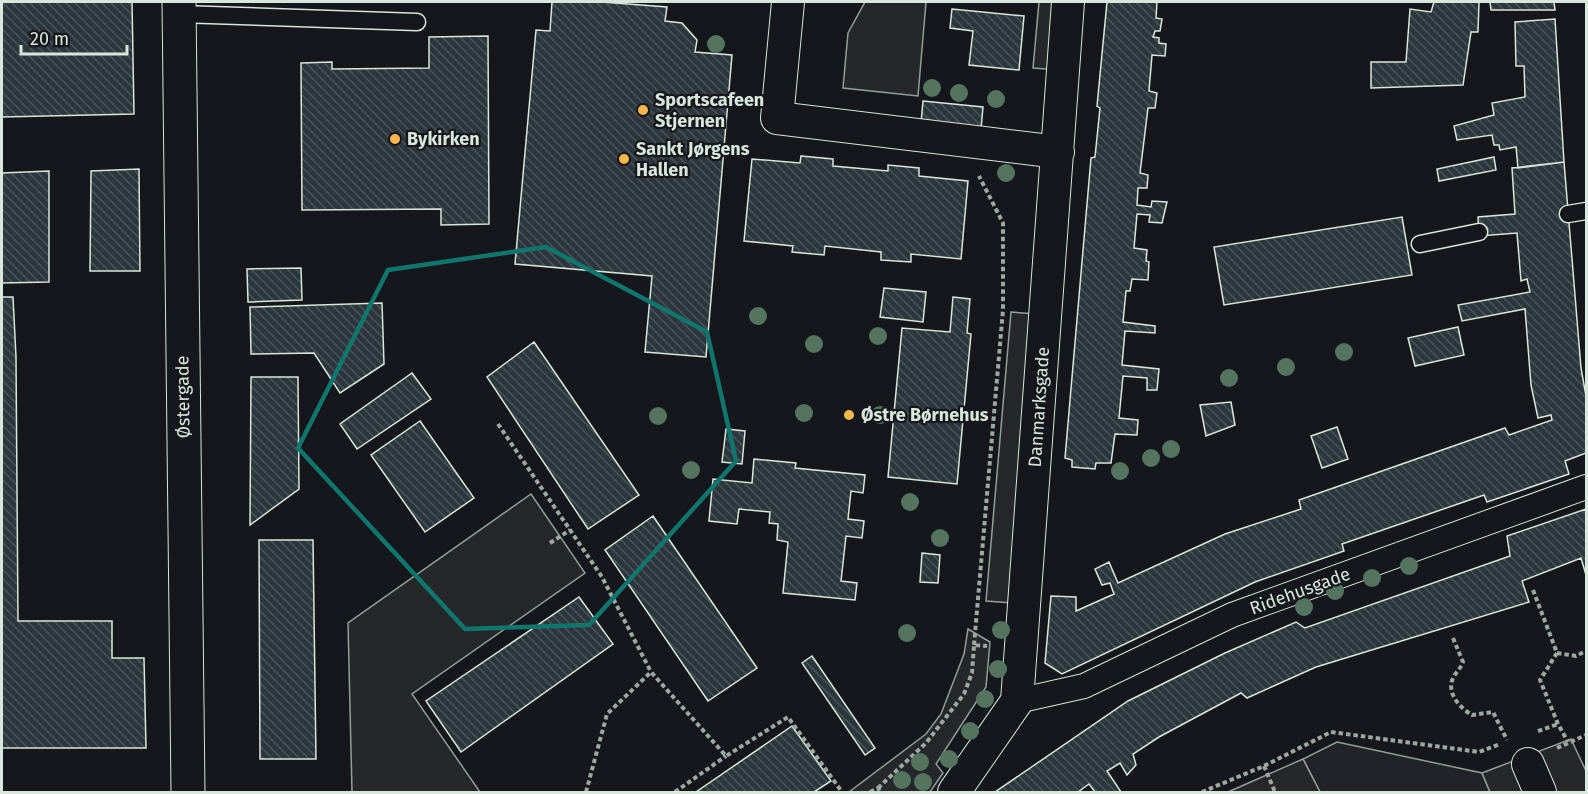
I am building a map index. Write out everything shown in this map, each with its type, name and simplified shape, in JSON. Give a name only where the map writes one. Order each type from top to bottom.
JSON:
[{"type":"street","points":[[788,2],[777,118],[1058,152]]},
{"type":"street","name":"Danmarksgade","points":[[1017,701],[1068,2]]},
{"type":"street","name":"Østergade","points":[[179,8],[188,792]]},
{"type":"street","name":"Ridehusgade","points":[[1017,701],[1084,686],[1232,615],[1587,487]]},
{"type":"street","points":[[954,792],[1017,701]]},
{"type":"street","points":[[1520,745],[1540,792]]},
{"type":"lane","points":[[179,8],[417,22]]},
{"type":"lane","points":[[1568,214],[1587,211]]},
{"type":"lane","points":[[1420,244],[1479,232]]},
{"type":"path","points":[[870,792],[878,788],[926,743],[964,694],[972,673],[1003,299],[1003,223],[978,174],[981,143]]},
{"type":"path","points":[[498,424],[602,577],[651,672],[726,756]]},
{"type":"path","points":[[550,543],[570,530]]},
{"type":"path","points":[[1533,591],[1557,652]]},
{"type":"path","points":[[1453,638],[1464,662],[1453,678],[1451,686],[1453,696],[1464,710],[1472,715],[1492,712],[1520,745]]},
{"type":"path","points":[[974,645],[1021,649]]},
{"type":"path","points":[[1557,652],[1576,656],[1587,651]]},
{"type":"path","points":[[1557,652],[1540,680],[1568,742]]},
{"type":"path","points":[[586,792],[608,714],[651,672]]},
{"type":"path","points":[[675,792],[788,717],[842,792]]},
{"type":"path","points":[[1202,792],[1209,792],[1331,732],[1479,752],[1520,745],[1558,724]]},
{"type":"path","points":[[1264,766],[1275,792]]},
{"type":"path","points":[[878,788],[881,792]]},
{"type":"highlighted area","points":[[546,247],[707,332],[736,461],[589,625],[465,629],[298,448],[388,270]]},
{"type":"shaded area","points":[[865,2],[926,2],[918,96],[843,88],[848,33]]},
{"type":"shaded area","points":[[1039,2],[1064,2],[1059,70],[1033,68]]},
{"type":"shaded area","points":[[1011,312],[1037,314],[1012,603],[986,601]]},
{"type":"shaded area","points":[[531,494],[585,573],[412,694],[480,792],[352,792],[348,623]]},
{"type":"shaded area","points":[[968,629],[990,642],[986,687],[936,764],[943,773],[930,792],[849,792],[926,734],[941,714],[964,654]]},
{"type":"shaded area","points":[[1571,739],[1586,771],[1586,792],[1490,792],[1482,773]]},
{"type":"shaded area","points":[[1337,742],[1482,773],[1490,792],[1320,792],[1303,759]]},
{"type":"shaded area","points":[[1303,759],[1320,792],[1228,792]]},
{"type":"building","points":[[2,2],[132,2],[134,114],[2,117]]},
{"type":"building","name":"Sankt Jørgens Hallen","points":[[552,2],[602,2],[667,7],[665,21],[682,23],[697,40],[695,52],[732,55],[706,357],[645,352],[652,276],[515,264],[536,30],[550,31]]},
{"type":"building","points":[[1107,2],[1157,2],[1156,18],[1162,19],[1160,31],[1155,31],[1153,37],[1159,38],[1159,43],[1166,44],[1165,56],[1152,55],[1149,91],[1157,93],[1155,108],[1148,108],[1140,173],[1148,175],[1147,188],[1138,188],[1137,205],[1151,207],[1152,201],[1167,202],[1162,223],[1149,222],[1150,215],[1137,214],[1134,248],[1147,250],[1148,280],[1132,279],[1130,291],[1126,291],[1123,322],[1155,326],[1155,333],[1125,331],[1122,365],[1159,369],[1157,390],[1147,390],[1147,378],[1123,376],[1119,418],[1138,420],[1137,435],[1115,434],[1111,463],[1096,463],[1095,469],[1072,467],[1072,460],[1065,458],[1091,158],[1095,157],[1100,108],[1097,106]]},
{"type":"building","points":[[1434,2],[1479,2],[1478,32],[1471,32],[1463,85],[1371,88],[1371,62],[1406,62],[1410,9],[1431,12]]},
{"type":"building","points":[[1490,2],[1554,2],[1555,10],[1491,10]]},
{"type":"building","points":[[952,9],[1024,16],[1019,70],[969,65],[973,31],[950,28]]},
{"type":"building","points":[[1555,19],[1564,162],[1518,168],[1516,147],[1500,150],[1499,145],[1494,145],[1492,135],[1457,140],[1454,126],[1494,115],[1492,103],[1525,97],[1524,66],[1516,66],[1515,22]]},
{"type":"building","name":"Bykirken","points":[[488,36],[489,224],[441,225],[441,209],[302,210],[301,63],[332,62],[332,69],[429,68],[429,37]]},
{"type":"building","points":[[923,101],[983,107],[981,129],[921,123]]},
{"type":"building","points":[[801,156],[833,159],[833,166],[888,171],[888,165],[919,168],[919,176],[968,181],[961,259],[911,254],[911,262],[881,260],[881,252],[825,246],[824,255],[792,252],[793,246],[744,241],[752,159],[800,163]]},
{"type":"building","points":[[1494,157],[1496,170],[1439,181],[1437,169]]},
{"type":"building","points":[[1564,162],[1581,368],[1586,396],[1586,453],[1565,461],[1569,474],[1487,502],[1484,495],[1342,544],[1344,551],[1255,582],[1062,674],[1045,663],[1051,596],[1076,597],[1076,611],[1114,594],[1110,583],[1102,585],[1095,569],[1109,562],[1118,583],[1225,534],[1301,509],[1299,500],[1505,428],[1509,435],[1552,420],[1551,415],[1538,418],[1531,385],[1525,309],[1462,321],[1458,305],[1530,292],[1527,279],[1521,281],[1517,233],[1479,236],[1478,217],[1515,214],[1512,168]]},
{"type":"building","points":[[139,169],[140,271],[90,271],[91,171]]},
{"type":"building","points":[[49,171],[49,282],[2,283],[2,173]]},
{"type":"building","points":[[1402,217],[1412,275],[1224,305],[1214,247]]},
{"type":"building","points":[[301,268],[302,300],[248,302],[247,269]]},
{"type":"building","points":[[884,288],[926,292],[923,322],[880,317]]},
{"type":"building","points":[[2,297],[13,297],[16,357],[18,621],[112,621],[112,658],[144,658],[146,748],[2,748]]},
{"type":"building","points":[[953,297],[970,299],[967,333],[971,334],[957,484],[888,477],[902,328],[950,332]]},
{"type":"building","points":[[382,303],[384,364],[340,393],[314,353],[251,354],[250,307]]},
{"type":"building","points":[[1458,327],[1464,355],[1415,366],[1408,338]]},
{"type":"building","points":[[534,342],[639,495],[588,529],[487,377]]},
{"type":"building","points":[[412,373],[431,399],[357,449],[340,424]]},
{"type":"building","points":[[251,377],[298,377],[299,489],[250,525]]},
{"type":"building","points":[[1231,402],[1235,425],[1206,436],[1200,405]]},
{"type":"building","points":[[420,421],[474,498],[425,532],[371,455]]},
{"type":"building","points":[[1337,427],[1348,459],[1322,468],[1311,436]]},
{"type":"building","points":[[726,429],[745,431],[742,464],[722,462]]},
{"type":"building","points":[[754,459],[796,463],[795,468],[865,475],[863,493],[851,491],[848,519],[864,521],[862,538],[846,536],[841,581],[857,583],[855,600],[783,593],[788,542],[777,540],[778,524],[769,523],[770,512],[739,509],[737,524],[709,521],[713,479],[752,483]]},
{"type":"building","points":[[1586,509],[1586,575],[1581,558],[1522,581],[1529,602],[1316,667],[1247,698],[1241,693],[1159,737],[1133,754],[1136,765],[1127,775],[1120,763],[1107,771],[1121,792],[1095,792],[1089,784],[1078,792],[995,792],[1128,701],[1225,653],[1296,622],[1305,628],[1510,556],[1507,536]]},
{"type":"building","points":[[653,516],[757,668],[708,701],[605,550]]},
{"type":"building","points":[[259,540],[313,540],[316,759],[260,759]]},
{"type":"building","points":[[922,553],[940,555],[938,583],[920,582]]},
{"type":"building","points":[[579,597],[613,644],[461,752],[426,701]]},
{"type":"building","points":[[812,656],[875,748],[865,755],[802,663]]},
{"type":"building","points":[[792,726],[831,781],[814,792],[696,792]]},
{"type":"place","name":"Sportscafeen Stjernen","points":[[643,110]]},
{"type":"place","name":"Bykirken","points":[[395,139]]},
{"type":"place","name":"Sankt Jørgens Hallen","points":[[624,159]]},
{"type":"place","name":"Østre Børnehus","points":[[849,415]]}]
